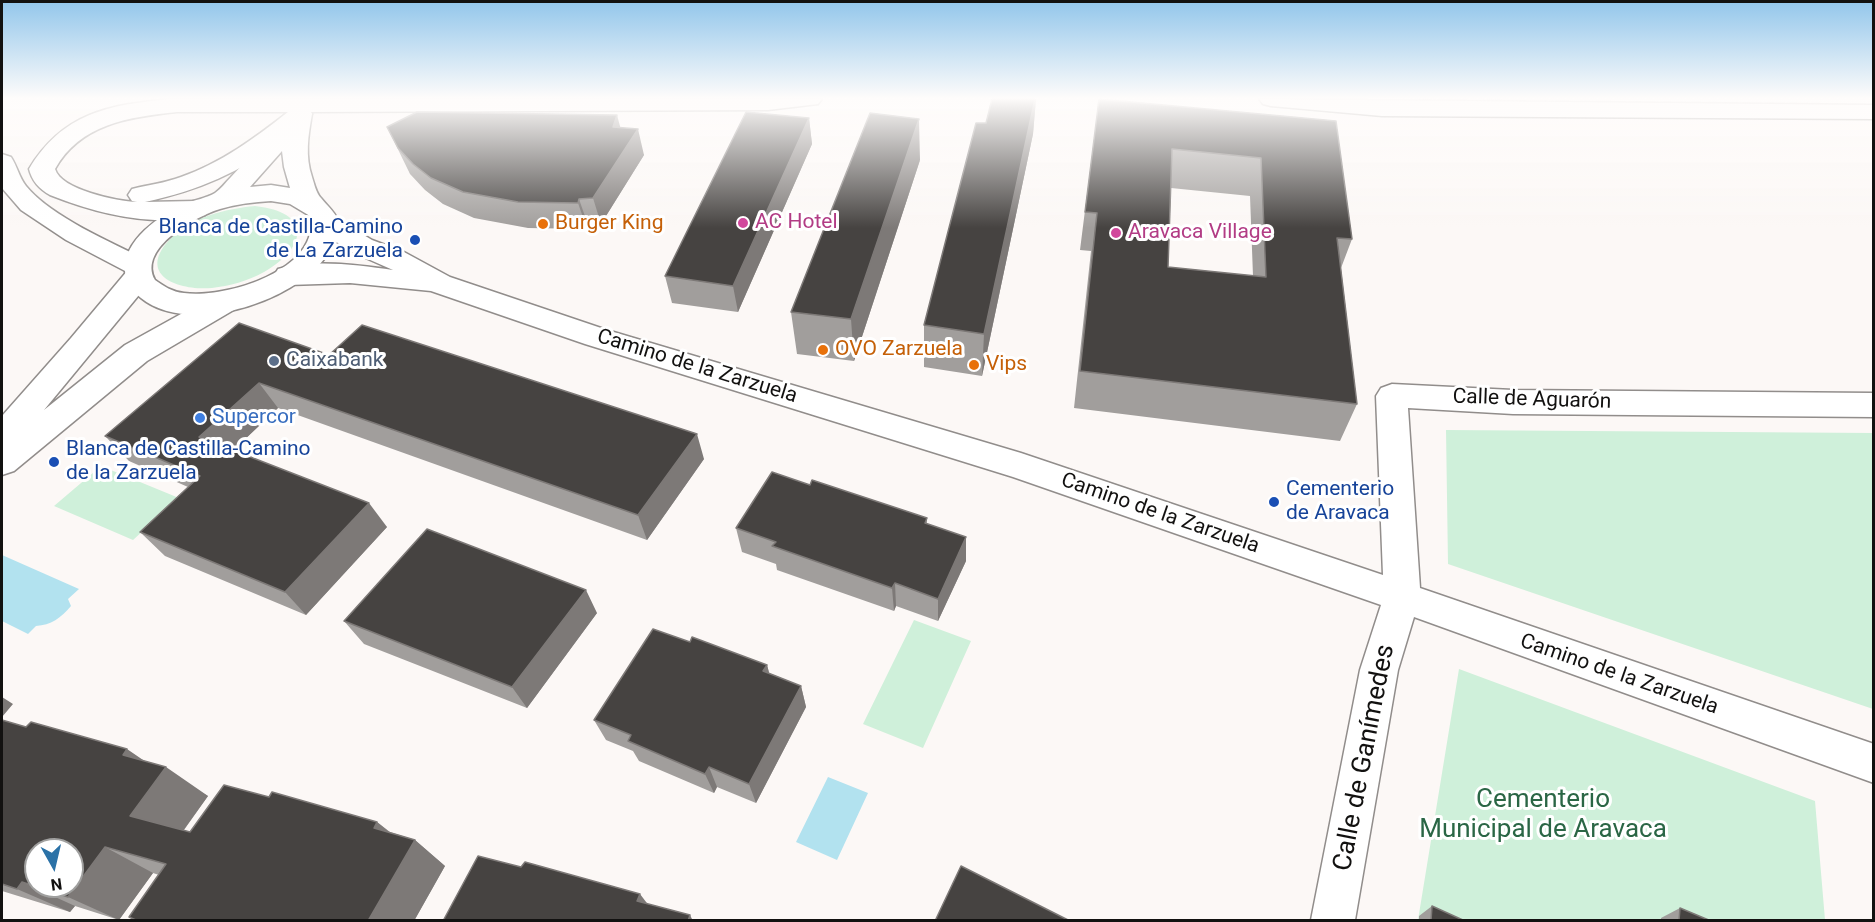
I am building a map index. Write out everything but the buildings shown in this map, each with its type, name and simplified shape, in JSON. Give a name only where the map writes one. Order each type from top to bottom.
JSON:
[{"type":"main road","points":[[62,142],[55,147],[42,169],[43,177],[58,190],[118,209],[196,209]]},
{"type":"main road","points":[[79,196],[133,197],[187,185],[228,168],[265,142]]},
{"type":"main road","points":[[224,199],[276,142]]},
{"type":"main road","points":[[2,462],[136,353],[227,301],[269,286],[288,276],[313,255],[325,232],[325,223],[323,214],[308,200],[294,165],[295,142]]},
{"type":"main road","points":[[2,162],[11,183],[21,196],[35,208],[137,271],[145,289],[158,298],[177,303],[201,304],[227,301]]},
{"type":"main road","points":[[2,437],[82,346],[137,271],[141,254],[150,241],[163,229],[196,209],[224,199],[271,193],[308,200]]},
{"type":"main road","name":"Camino de la Zarzuela","points":[[325,223],[362,246],[394,258],[440,284],[596,336],[991,456],[1402,597],[1874,764]]},
{"type":"main road","name":"Camino de la Zarzuela","points":[[288,276],[350,274],[440,284]]},
{"type":"main road","name":"Calle de Aguarón","points":[[1402,597],[1392,396],[1514,402],[1874,405]]},
{"type":"main road","name":"Calle de Ganímedes","points":[[1334,921],[1379,670],[1402,597]]},
{"type":"green space","points":[[255,206],[287,215],[294,223],[297,232],[296,242],[279,262],[252,278],[212,288],[186,287],[165,278],[159,271],[157,262],[161,251],[180,230],[210,215]]},
{"type":"green space","points":[[1446,430],[1873,433],[1873,709],[1448,564]]},
{"type":"green space","points":[[101,466],[179,498],[133,540],[54,506]]},
{"type":"green space","points":[[914,620],[971,641],[923,748],[863,724]]},
{"type":"green space","name":"Cementerio Municipal de Aravaca","points":[[1459,669],[1815,801],[1825,920],[1418,920]]},
{"type":"water","points":[[2,555],[79,589],[68,599],[71,606],[55,620],[36,626],[28,634],[2,621]]},
{"type":"water","points":[[828,777],[868,793],[837,860],[796,842]]},
{"type":"place","name":"AC Hotel","points":[[743,223]]},
{"type":"place","name":"Burger King","points":[[543,224]]},
{"type":"place","name":"Aravaca Village","points":[[1116,233]]},
{"type":"place","name":"Blanca de Castilla-Camino de La Zarzuela","points":[[415,240]]},
{"type":"place","name":"OVO Zarzuela","points":[[823,350]]},
{"type":"place","name":"Caixabank","points":[[274,361]]},
{"type":"place","name":"Vips","points":[[974,365]]},
{"type":"place","name":"Supercor","points":[[200,418]]},
{"type":"place","name":"Blanca de Castilla-Camino de la Zarzuela","points":[[54,462]]},
{"type":"place","name":"Cementerio de Aravaca","points":[[1274,502]]}]
